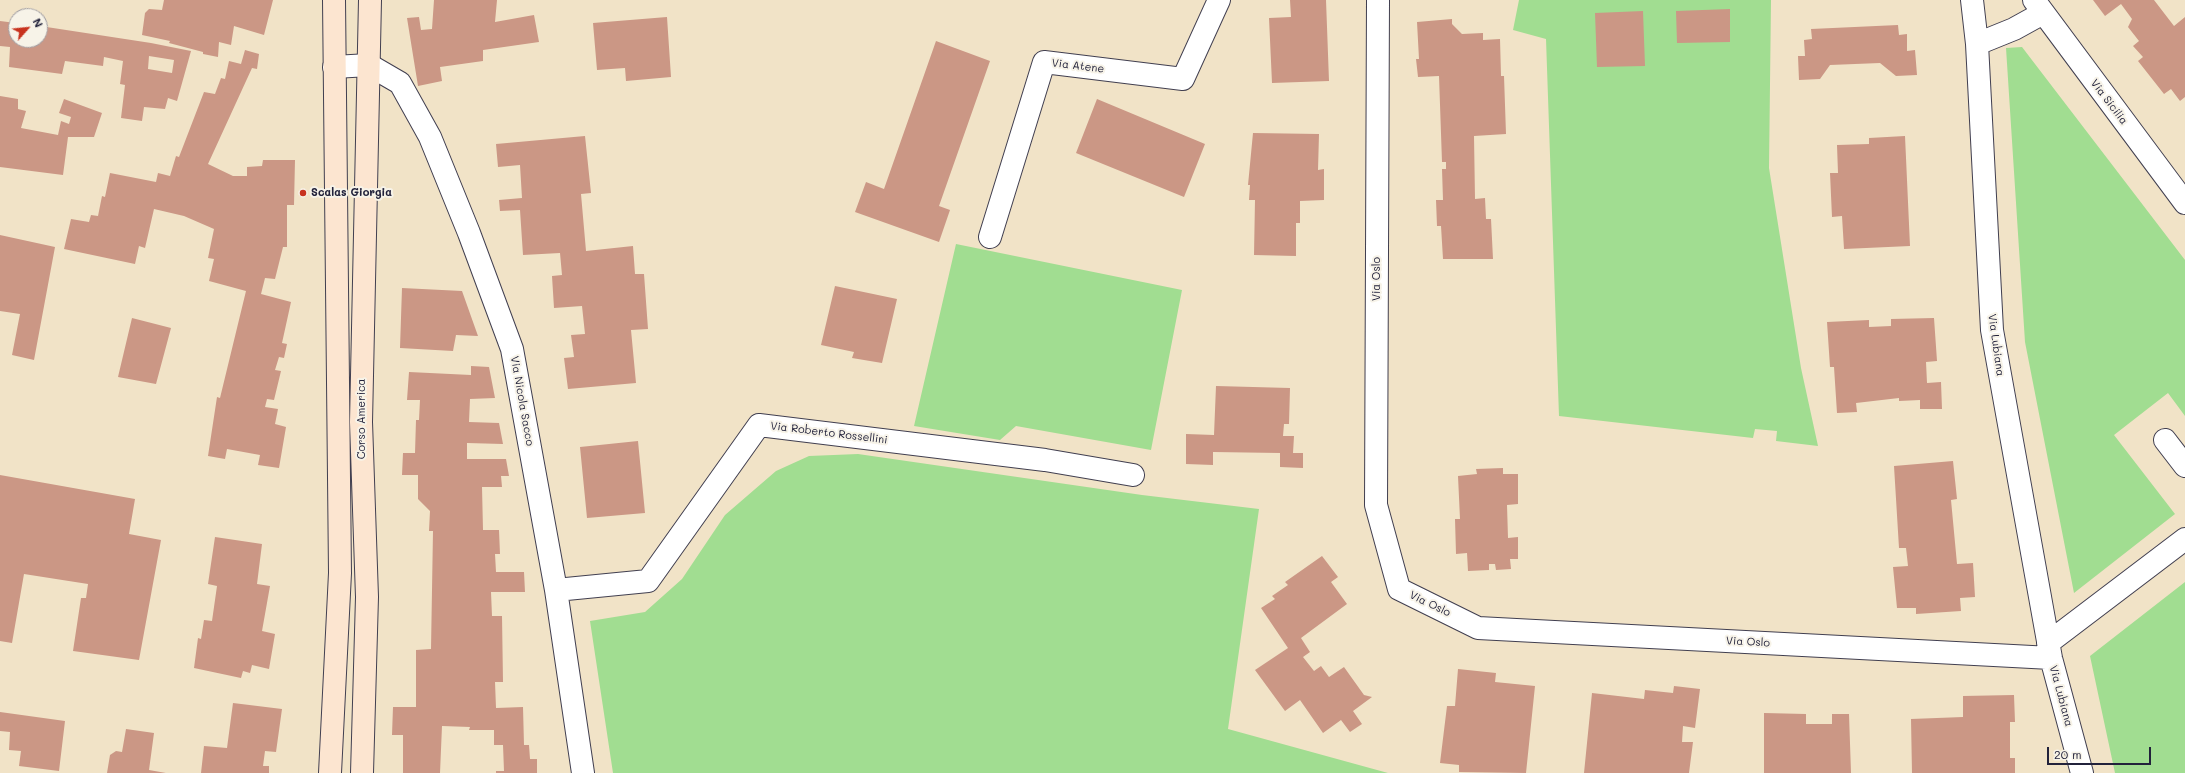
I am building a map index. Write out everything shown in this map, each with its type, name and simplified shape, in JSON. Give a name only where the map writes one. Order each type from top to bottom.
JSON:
[{"type":"street","points":[[330,773],[340,573],[334,0]]},
{"type":"street","name":"Corso America","points":[[362,773],[367,597],[361,422],[370,0]]},
{"type":"street","name":"Via Atene","points":[[990,237],[1044,62],[1183,79],[1219,0]]},
{"type":"street","name":"Via Oslo","points":[[1378,0],[1376,505],[1399,589],[1478,628],[2049,650]]},
{"type":"street","name":"Via Lubiana","points":[[1972,0],[1977,44],[1992,330],[2049,650],[2082,773]]},
{"type":"street","points":[[1977,44],[2014,29],[2039,6]]},
{"type":"street","name":"Via Sicilia","points":[[2039,6],[2185,204]]},
{"type":"street","points":[[334,67],[369,65]]},
{"type":"street","name":"Via Nicola Sacco","points":[[369,65],[400,83],[430,137],[469,233],[512,349],[556,590],[584,773]]},
{"type":"street","name":"Via Roberto Rossellini","points":[[556,590],[648,581],[759,425],[1045,460],[1133,475]]},
{"type":"street","points":[[2165,440],[2185,466]]},
{"type":"street","points":[[2049,650],[2185,539]]},
{"type":"green space","points":[[1519,0],[1771,0],[1769,168],[1801,368],[1818,446],[1776,441],[1777,431],[1755,429],[1753,438],[1559,416],[1546,39],[1513,30]]},
{"type":"green space","points":[[2022,47],[2185,260],[2185,416],[2168,393],[2114,435],[2175,514],[2074,593],[2025,342],[2006,48]]},
{"type":"green space","points":[[956,244],[1182,290],[1151,450],[1016,426],[1000,440],[914,426]]},
{"type":"green space","points":[[858,454],[1142,495],[1259,509],[1228,729],[1388,773],[613,773],[590,621],[645,612],[682,579],[725,515],[776,471],[809,456]]},
{"type":"green space","points":[[2185,582],[2185,773],[2115,773],[2090,656]]},
{"type":"building","points":[[164,0],[273,0],[264,35],[234,26],[231,45],[219,42],[218,57],[203,54],[203,52],[169,43],[170,41],[142,35],[145,13],[149,9],[162,10]]},
{"type":"building","points":[[434,0],[497,0],[495,22],[534,15],[539,42],[483,50],[483,61],[440,67],[442,81],[418,86],[407,18],[419,17],[421,30],[432,29]]},
{"type":"building","points":[[1290,0],[1326,0],[1329,81],[1272,83],[1269,18],[1291,17]]},
{"type":"building","points":[[2093,0],[2154,0],[2174,26],[2185,17],[2185,97],[2180,101],[2171,89],[2164,94],[2138,61],[2143,57],[2133,46],[2139,41],[2128,27],[2132,19],[2121,4],[2105,16]]},
{"type":"building","points":[[1730,9],[1730,42],[1677,43],[1676,11]]},
{"type":"building","points":[[1643,11],[1645,66],[1597,67],[1595,13]]},
{"type":"building","points":[[667,17],[671,77],[626,81],[625,68],[597,70],[593,23]]},
{"type":"building","points":[[1452,19],[1452,24],[1462,34],[1483,33],[1483,40],[1500,39],[1501,76],[1504,76],[1506,134],[1474,136],[1475,199],[1485,198],[1486,219],[1491,219],[1493,259],[1443,259],[1441,226],[1437,226],[1436,200],[1443,200],[1442,169],[1446,169],[1446,162],[1442,162],[1439,76],[1418,77],[1416,59],[1419,59],[1417,22]]},
{"type":"building","points":[[0,21],[8,22],[8,47],[0,46]]},
{"type":"building","points":[[1898,25],[1899,35],[1907,34],[1907,51],[1915,50],[1917,75],[1896,76],[1880,63],[1830,65],[1820,79],[1799,80],[1798,56],[1805,56],[1804,40],[1812,39],[1811,29]]},
{"type":"building","points":[[48,27],[151,43],[191,51],[177,101],[168,98],[165,109],[144,107],[142,121],[121,118],[125,85],[120,84],[123,61],[104,57],[103,66],[65,61],[62,74],[9,67],[10,48],[48,48]],"holes":[[[149,56],[174,60],[172,73],[148,69]]]},
{"type":"building","points":[[936,41],[990,61],[939,206],[950,210],[939,242],[855,212],[866,182],[884,189]]},
{"type":"building","points":[[245,50],[259,54],[257,69],[252,68],[208,164],[233,176],[247,176],[247,167],[262,166],[263,160],[295,160],[294,205],[287,205],[287,247],[283,247],[275,279],[265,278],[261,294],[291,302],[282,343],[287,344],[284,358],[279,357],[275,370],[281,371],[274,400],[267,399],[265,407],[278,409],[275,424],[286,427],[279,468],[258,465],[260,455],[227,449],[225,459],[208,456],[217,397],[220,398],[246,291],[209,281],[214,259],[208,258],[214,229],[184,216],[154,209],[145,248],[139,246],[135,264],[64,249],[71,219],[89,222],[91,215],[98,216],[102,196],[105,197],[110,173],[156,182],[158,173],[170,176],[176,156],[179,157],[204,92],[215,94],[221,78],[225,79],[229,61],[241,64]]},
{"type":"building","points":[[0,96],[18,99],[18,109],[26,111],[21,128],[58,135],[61,121],[69,124],[71,117],[59,113],[64,99],[102,113],[94,137],[68,137],[63,175],[0,167]]},
{"type":"building","points":[[1097,99],[1205,144],[1184,197],[1076,153]]},
{"type":"building","points":[[1253,133],[1319,134],[1318,170],[1324,169],[1324,200],[1300,201],[1300,223],[1296,223],[1296,256],[1254,255],[1255,200],[1249,200],[1250,185],[1248,185]]},
{"type":"building","points":[[585,136],[591,193],[581,194],[586,251],[633,246],[635,274],[644,274],[648,329],[631,330],[636,383],[568,389],[564,358],[574,357],[571,335],[585,334],[582,306],[554,308],[552,276],[562,275],[560,253],[523,255],[520,210],[500,211],[499,200],[522,198],[520,165],[498,167],[496,144]]},
{"type":"building","points":[[1905,136],[1910,246],[1844,249],[1842,216],[1832,217],[1830,173],[1838,173],[1837,145],[1869,144],[1869,138]]},
{"type":"building","points":[[0,235],[55,247],[34,360],[12,355],[20,314],[0,311]]},
{"type":"building","points":[[835,286],[897,299],[882,363],[852,358],[854,352],[821,345]]},
{"type":"building","points":[[402,288],[462,291],[478,336],[456,335],[453,351],[400,348]]},
{"type":"building","points":[[132,318],[171,328],[156,384],[118,377]]},
{"type":"building","points":[[1934,318],[1937,361],[1926,362],[1927,383],[1941,382],[1942,409],[1920,409],[1920,400],[1899,401],[1899,398],[1856,403],[1857,412],[1837,413],[1834,367],[1830,367],[1827,322],[1869,320],[1869,327],[1891,326],[1891,319]]},
{"type":"building","points":[[471,366],[489,367],[495,398],[470,399],[469,422],[499,423],[503,444],[467,443],[467,459],[506,459],[509,476],[501,476],[502,487],[482,487],[483,530],[499,530],[500,554],[495,554],[496,572],[524,572],[525,592],[491,592],[492,616],[502,616],[503,682],[495,682],[496,708],[523,707],[524,745],[529,745],[530,759],[537,759],[537,773],[496,773],[496,771],[504,771],[503,745],[494,745],[494,730],[469,730],[470,727],[442,726],[440,773],[403,773],[403,735],[392,735],[393,707],[416,707],[416,650],[431,649],[433,531],[429,531],[430,511],[418,499],[418,475],[402,475],[403,453],[415,453],[416,420],[419,420],[420,400],[407,400],[409,372],[471,375]]},
{"type":"building","points":[[1216,386],[1290,388],[1289,424],[1284,424],[1283,436],[1294,436],[1293,453],[1303,453],[1303,468],[1280,467],[1280,453],[1213,452],[1213,465],[1186,464],[1186,434],[1214,435]]},
{"type":"building","points":[[638,441],[645,513],[587,518],[580,447]]},
{"type":"building","points":[[1953,461],[1957,499],[1951,500],[1957,564],[1973,563],[1975,597],[1960,598],[1961,611],[1916,614],[1916,608],[1897,608],[1893,567],[1908,566],[1906,548],[1899,548],[1894,466]]},
{"type":"building","points":[[1503,468],[1503,474],[1518,474],[1518,504],[1507,505],[1508,538],[1518,537],[1518,559],[1510,559],[1511,569],[1496,570],[1495,564],[1489,564],[1489,570],[1468,571],[1467,553],[1456,554],[1455,519],[1460,519],[1458,476],[1477,474],[1476,469]]},
{"type":"building","points":[[0,475],[135,499],[129,534],[161,540],[139,660],[73,651],[81,598],[86,598],[88,584],[24,574],[12,643],[0,641]]},
{"type":"building","points":[[215,537],[262,544],[257,584],[270,586],[262,631],[275,634],[269,669],[252,665],[250,673],[243,671],[241,678],[194,668],[198,638],[201,639],[204,620],[212,621],[217,586],[208,584]]},
{"type":"building","points":[[1322,556],[1338,577],[1331,582],[1347,604],[1301,638],[1310,652],[1303,657],[1314,671],[1321,666],[1329,677],[1344,667],[1364,695],[1372,697],[1353,711],[1362,724],[1350,732],[1341,720],[1323,733],[1300,700],[1285,711],[1255,670],[1288,648],[1261,608],[1275,599],[1272,596],[1288,585],[1285,582]]},
{"type":"building","points":[[1458,669],[1496,673],[1495,682],[1535,686],[1526,773],[1459,772],[1459,765],[1440,763],[1447,706],[1455,706]]},
{"type":"building","points":[[1674,686],[1700,689],[1695,728],[1683,726],[1682,742],[1693,742],[1689,773],[1584,773],[1592,693],[1644,699],[1645,690],[1673,693]]},
{"type":"building","points":[[2014,695],[2015,722],[2010,722],[2010,758],[2015,758],[2015,773],[1912,773],[1911,719],[1963,717],[1963,696]]},
{"type":"building","points":[[233,703],[282,709],[276,752],[265,751],[263,766],[269,766],[269,773],[201,773],[204,746],[227,748]]},
{"type":"building","points":[[0,712],[65,721],[59,771],[19,766],[21,751],[9,750],[10,732],[0,731]]},
{"type":"building","points":[[1764,713],[1806,714],[1806,724],[1832,724],[1832,714],[1849,714],[1851,773],[1764,773]]},
{"type":"building","points":[[126,729],[154,733],[149,770],[166,773],[107,773],[110,755],[116,751],[122,752]]},
{"type":"place","name":"Scalas Giorgia","points":[[303,193]]}]
